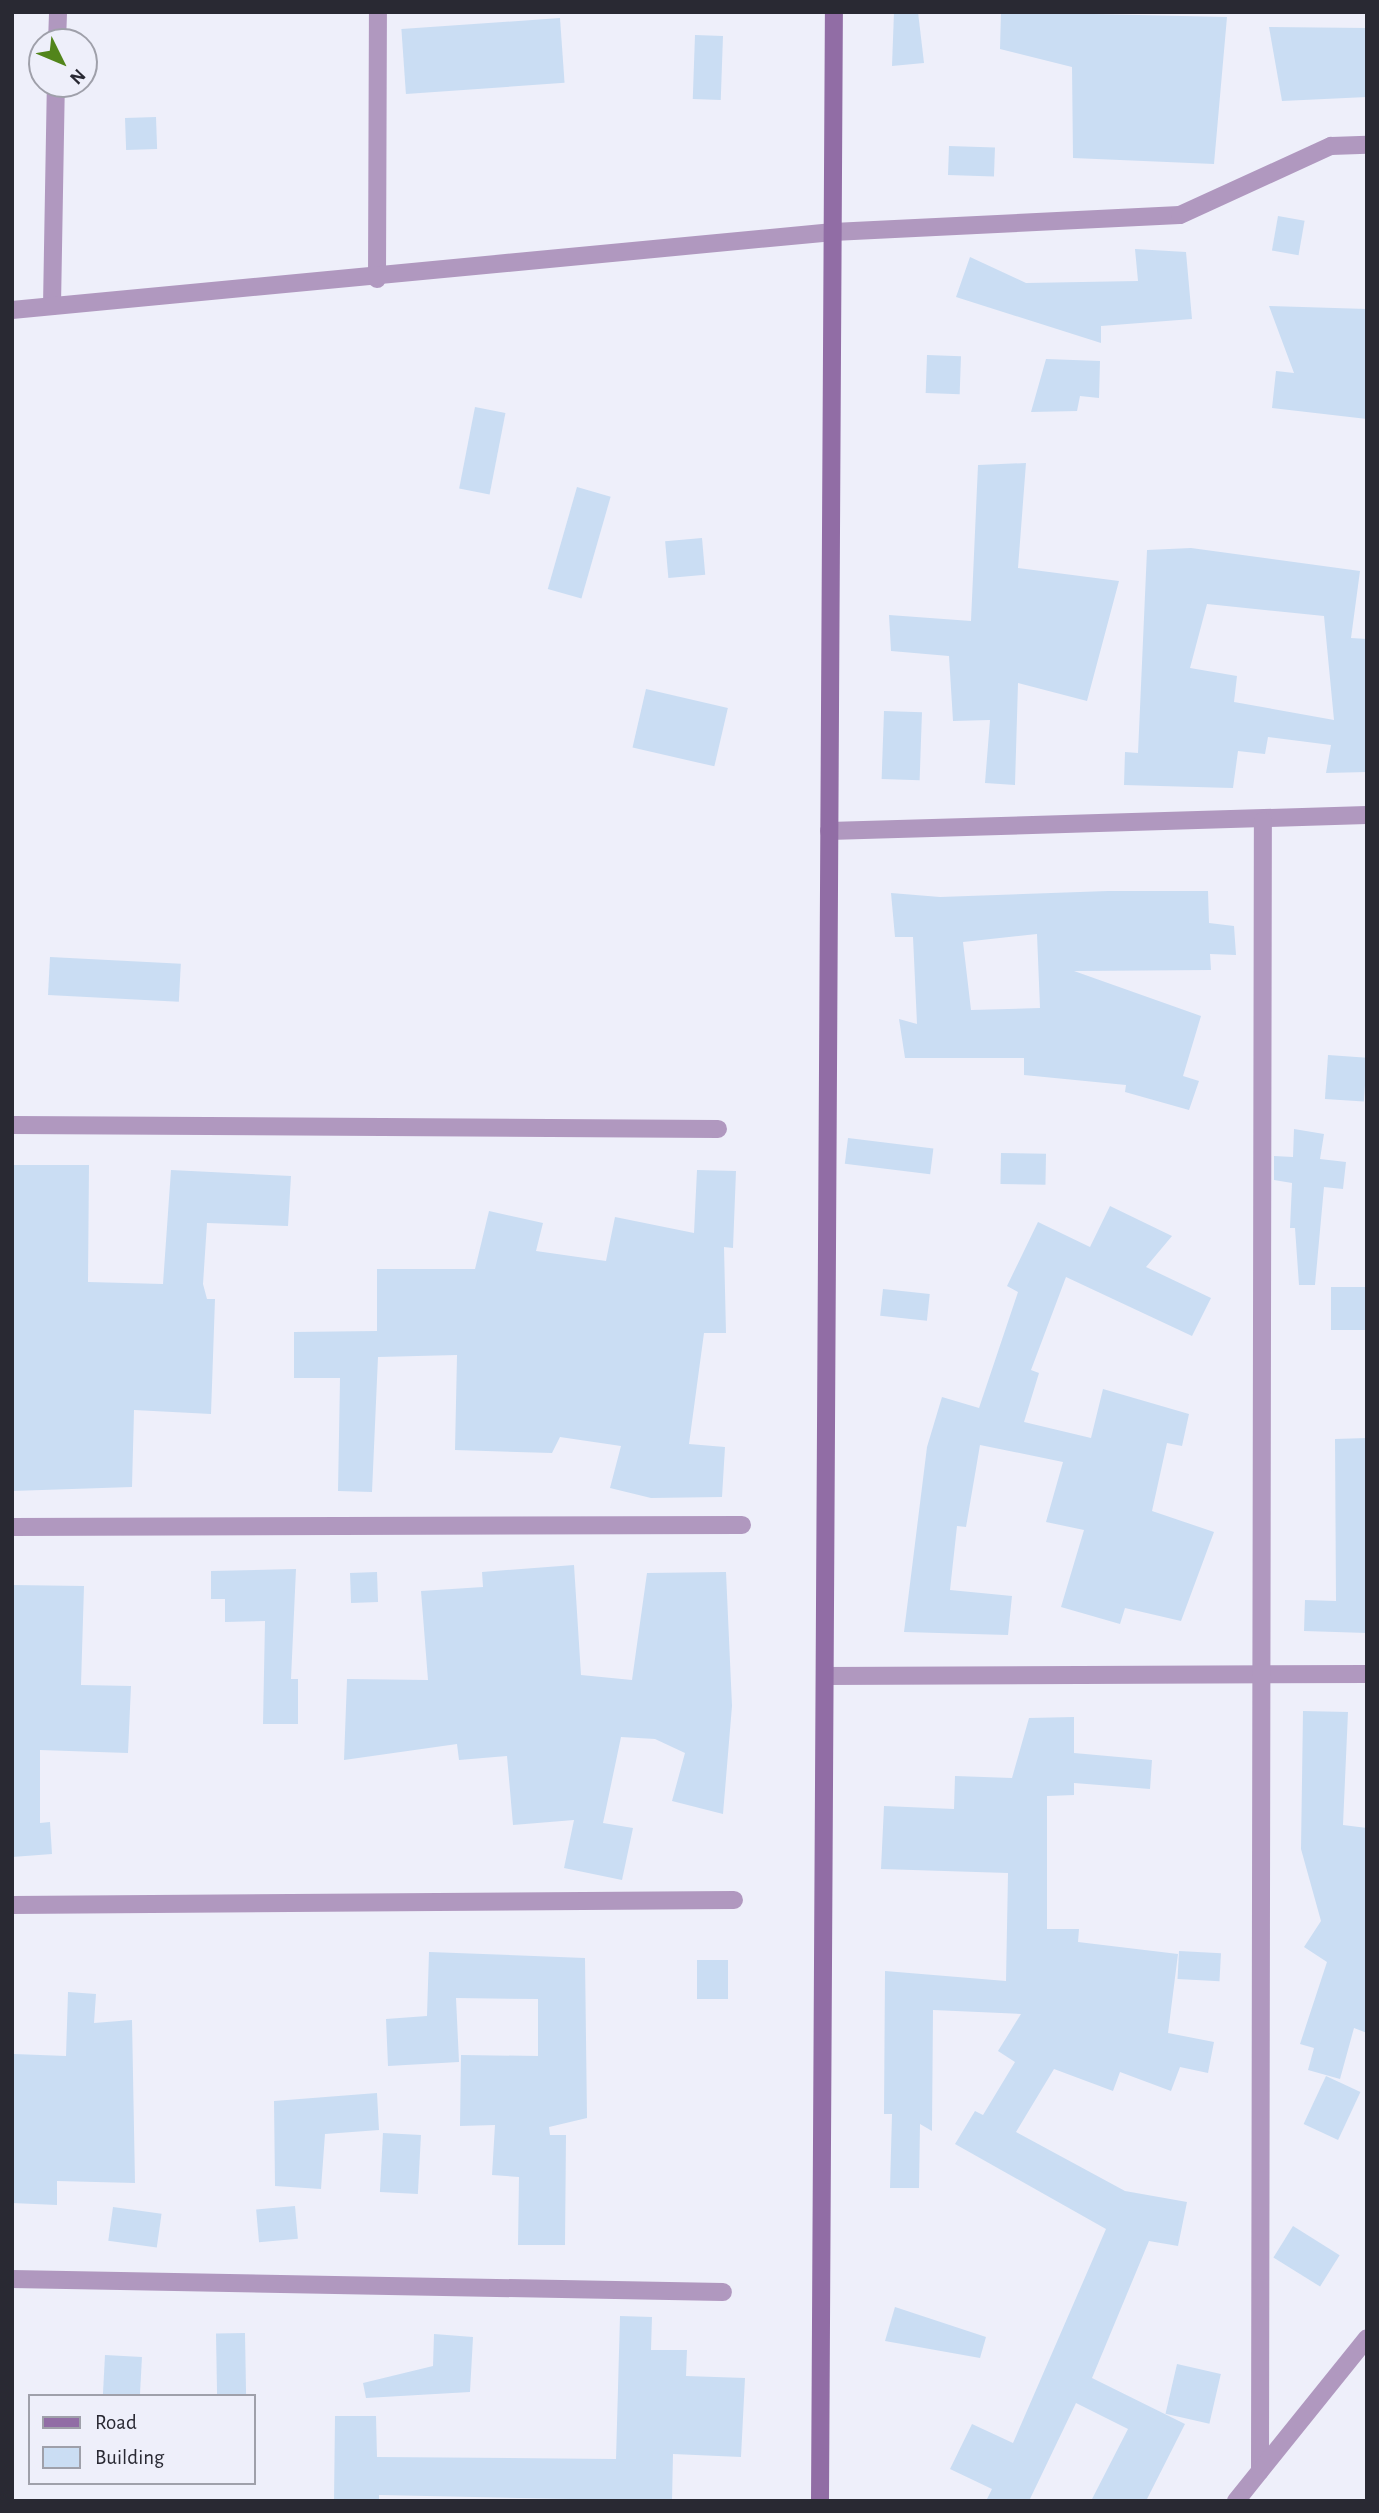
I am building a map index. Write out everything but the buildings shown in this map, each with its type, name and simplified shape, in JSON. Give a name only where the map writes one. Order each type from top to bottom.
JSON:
[{"type":"street","points":[[377,279],[378,12]]},
{"type":"street","points":[[820,2501],[834,12]]},
{"type":"street","points":[[52,306],[56,98]]},
{"type":"street","points":[[12,310],[377,279],[833,232],[1180,215],[1331,146],[1367,145]]},
{"type":"street","points":[[830,831],[1263,821],[1367,815]]},
{"type":"street","points":[[1260,2470],[1259,1673],[1263,821]]},
{"type":"street","points":[[12,1125],[718,1129]]},
{"type":"street","points":[[12,1527],[743,1525]]},
{"type":"street","points":[[825,1676],[1367,1674]]},
{"type":"street","points":[[12,1905],[734,1900]]},
{"type":"street","points":[[12,2280],[723,2292]]},
{"type":"street","points":[[1236,2501],[1367,2338]]}]
